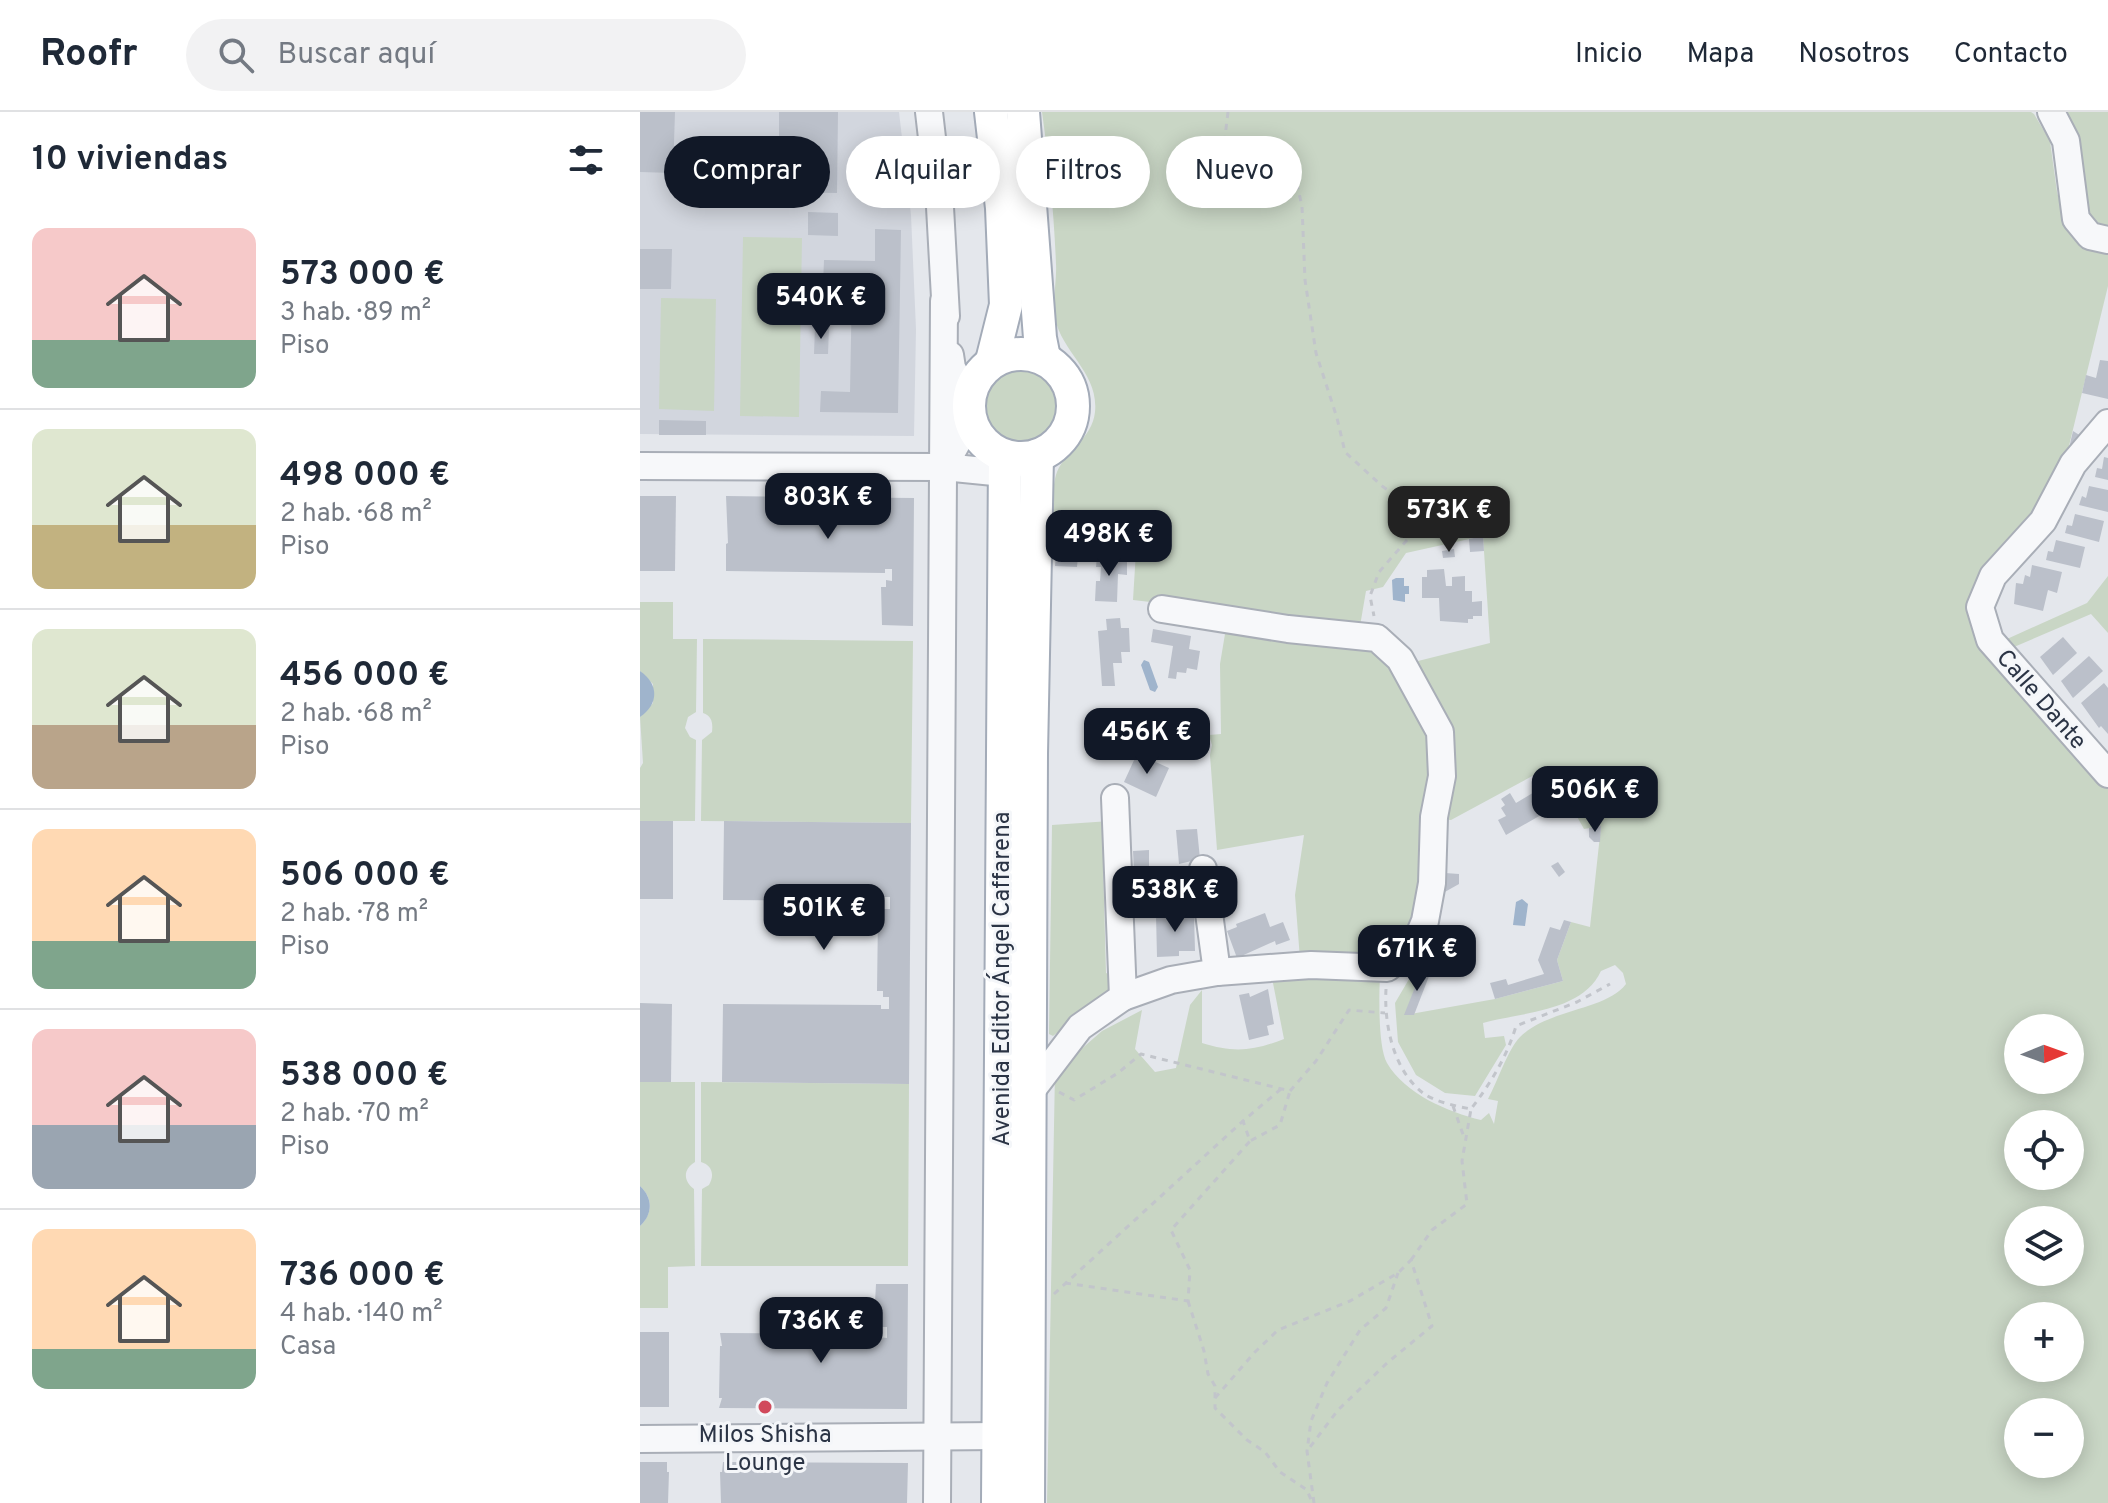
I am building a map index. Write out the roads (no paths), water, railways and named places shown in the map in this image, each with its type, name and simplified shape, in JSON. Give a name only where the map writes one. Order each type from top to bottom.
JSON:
[{"type":"main road","points":[[991,112],[1002,208],[1006,305],[992,361]]},
{"type":"main road","points":[[1023,112],[1044,358]]},
{"type":"main road","points":[[1018,353],[1044,358],[1067,379],[1074,409],[1070,425],[1063,438],[1051,449],[1017,461],[983,442],[970,410],[976,377],[992,361],[1018,353]]},
{"type":"main road","name":"Avenida Editor Ángel Caffarena","points":[[1017,461],[1031,769],[1035,1086],[1028,1503]]},
{"type":"main road","name":"Avenida Editor Ángel Caffarena","points":[[998,1503],[1017,461]]},
{"type":"street","points":[[929,112],[940,207],[944,301],[937,1503]]},
{"type":"street","points":[[2051,112],[2066,141],[2076,219],[2090,236],[2108,240]]},
{"type":"street","points":[[944,301],[952,368],[970,410],[944,467]]},
{"type":"street","name":"Calle Dante","points":[[2108,423],[2073,464],[2043,521],[1993,576],[1980,607],[1990,640],[2108,774]]},
{"type":"street","points":[[640,466],[944,467],[1017,461]]},
{"type":"street","name":"Avenida Editor Ángel Caffarena","points":[[1035,1086],[1080,1027],[1123,997],[1171,980],[1217,972],[1311,965],[1387,968],[1414,947],[1425,921],[1432,883],[1434,817],[1442,776],[1440,732],[1400,659],[1377,638],[1288,629],[1162,609]]},
{"type":"street","points":[[1115,798],[1123,997]]},
{"type":"street","points":[[1203,869],[1217,972]]},
{"type":"street","points":[[640,1439],[999,1436]]},
{"type":"water","points":[[1404,578],[1404,586],[1409,586],[1405,602],[1393,600],[1392,580]]},
{"type":"water","points":[[1144,660],[1149,662],[1158,687],[1155,692],[1150,690],[1141,665]]},
{"type":"water","points":[[640,671],[651,682],[654,694],[651,706],[640,717]]},
{"type":"water","points":[[1522,899],[1528,904],[1525,926],[1513,925],[1516,902]]},
{"type":"water","points":[[640,1186],[650,1206],[640,1226]]},
{"type":"place","name":"Milos Shisha Lounge","points":[[765,1407]]}]
